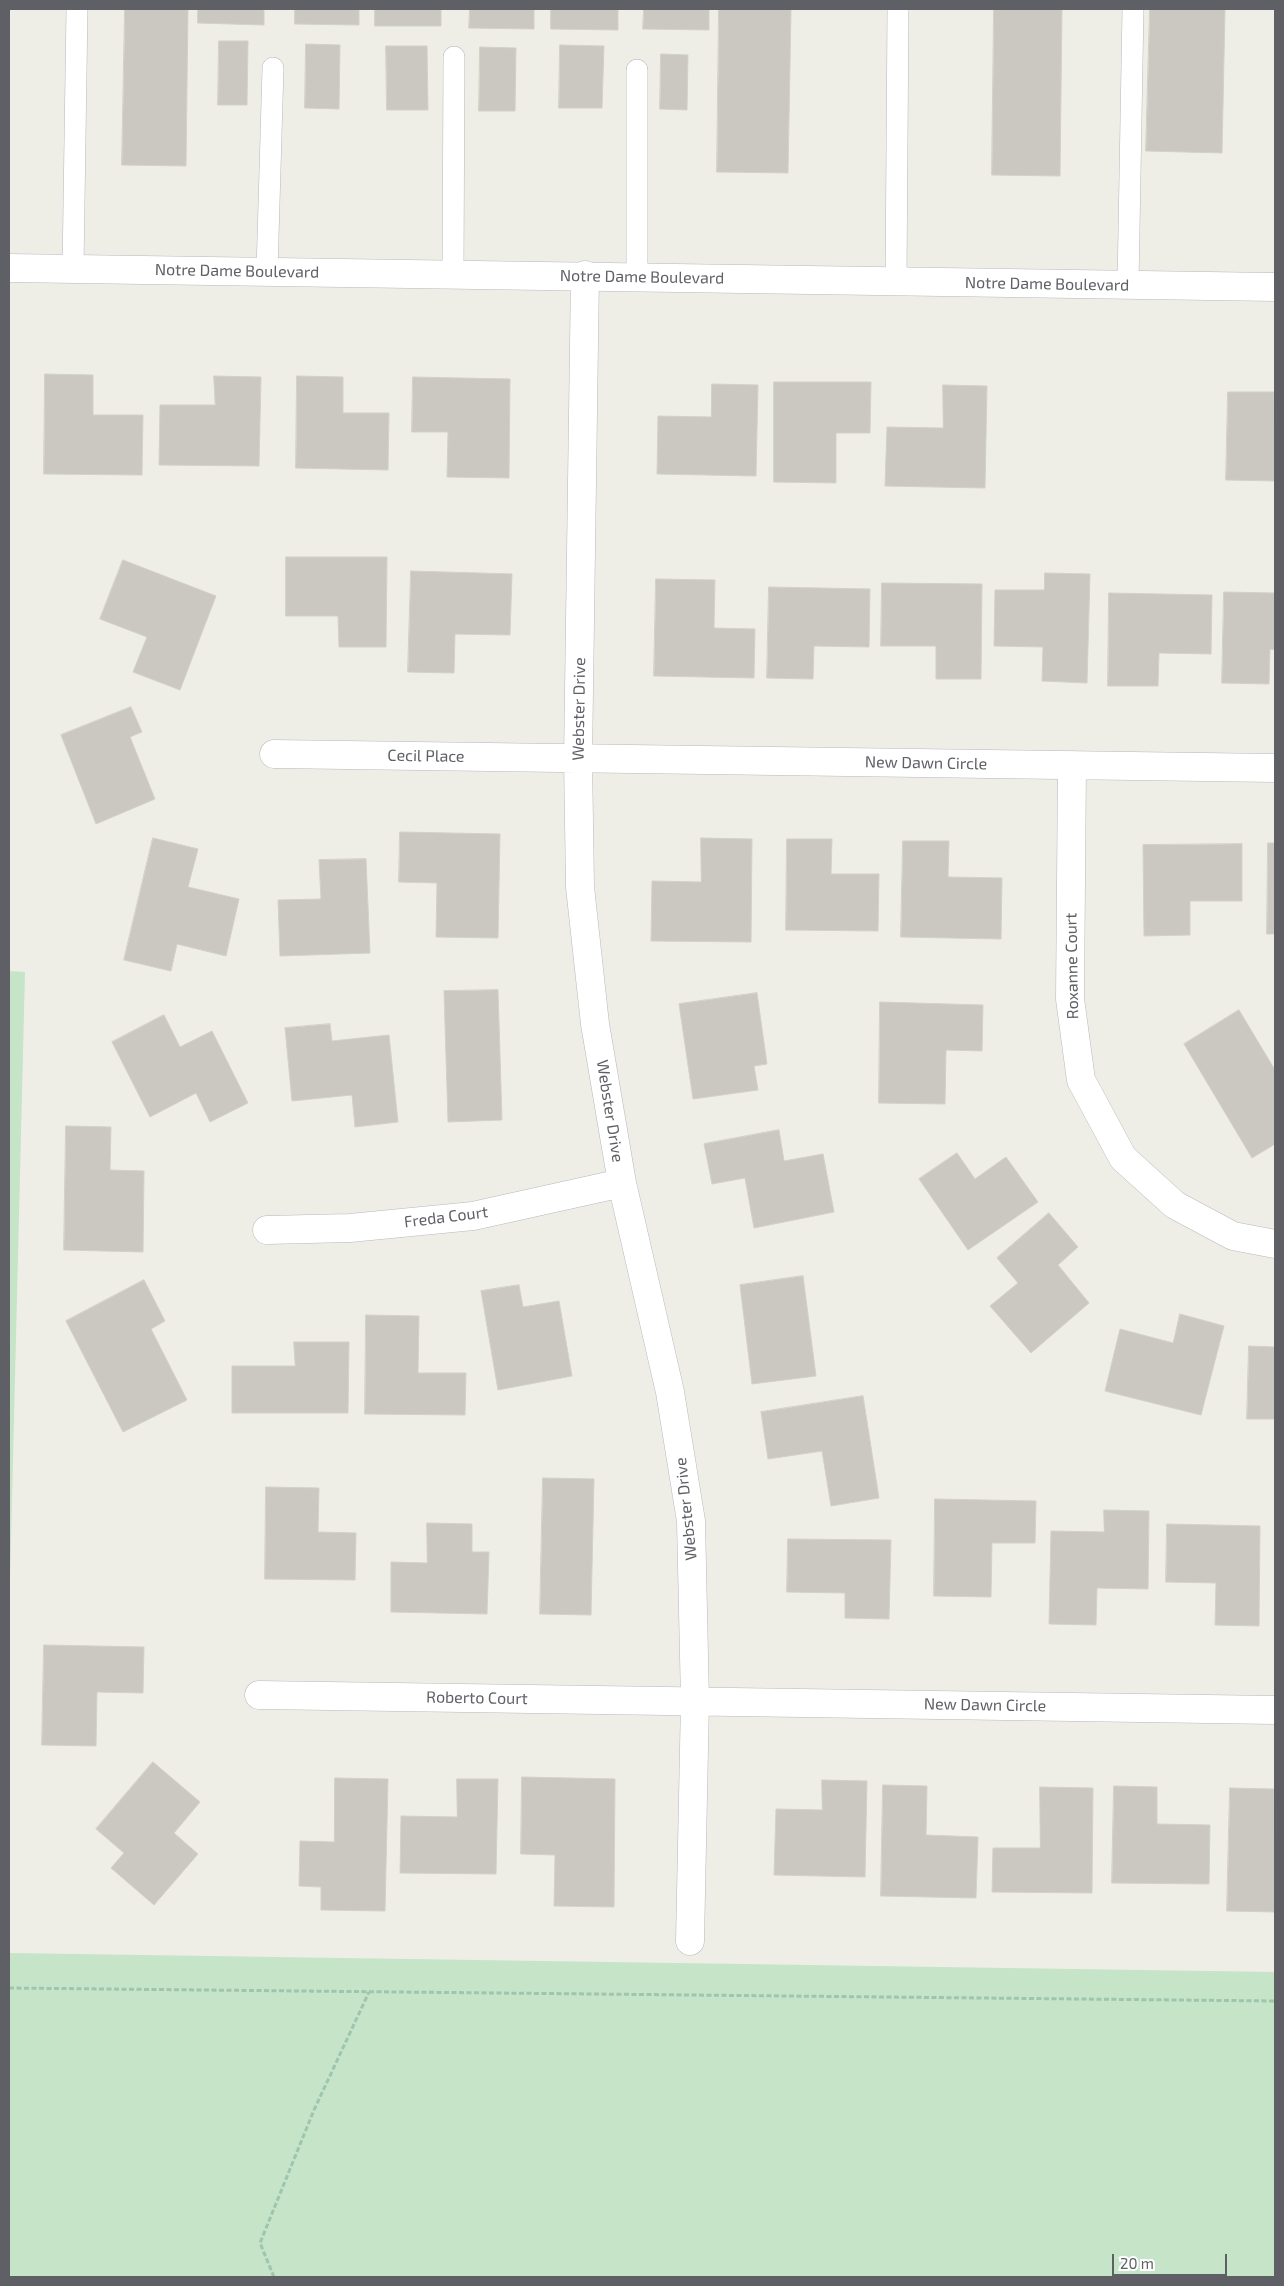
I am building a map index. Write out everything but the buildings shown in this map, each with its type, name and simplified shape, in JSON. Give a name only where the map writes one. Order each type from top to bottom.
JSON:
[{"type":"street","name":"Notre Dame Boulevard","points":[[9,268],[1275,287]]},
{"type":"street","name":"Webster Drive","points":[[586,276],[578,759],[580,887],[595,1024],[622,1183],[670,1392],[691,1521],[695,1700],[690,1941]]},
{"type":"street","name":"Cecil Place","points":[[274,754],[578,759]]},
{"type":"street","name":"New Dawn Circle","points":[[578,759],[1275,768]]},
{"type":"street","name":"Roxanne Court","points":[[1072,765],[1070,999],[1081,1080],[1122,1158],[1175,1206],[1234,1236],[1275,1244]]},
{"type":"street","name":"Freda Court","points":[[267,1230],[350,1228],[473,1216],[622,1183]]},
{"type":"street","name":"Roberto Court","points":[[259,1695],[695,1700]]},
{"type":"street","name":"New Dawn Circle","points":[[695,1700],[1275,1710]]},
{"type":"lane","points":[[73,269],[77,9]]},
{"type":"lane","points":[[896,281],[898,9]]},
{"type":"lane","points":[[1128,285],[1133,9]]},
{"type":"lane","points":[[454,57],[454,274]]},
{"type":"lane","points":[[267,272],[273,68]]},
{"type":"lane","points":[[636,277],[637,70]]},
{"type":"path","points":[[9,1988],[1275,2001]]},
{"type":"path","points":[[274,2277],[260,2243],[314,2110],[369,1992]]},
{"type":"green space","points":[[9,971],[25,972],[9,1621]]},
{"type":"green space","points":[[9,1953],[1275,1972],[1275,2277],[9,2277]]}]
